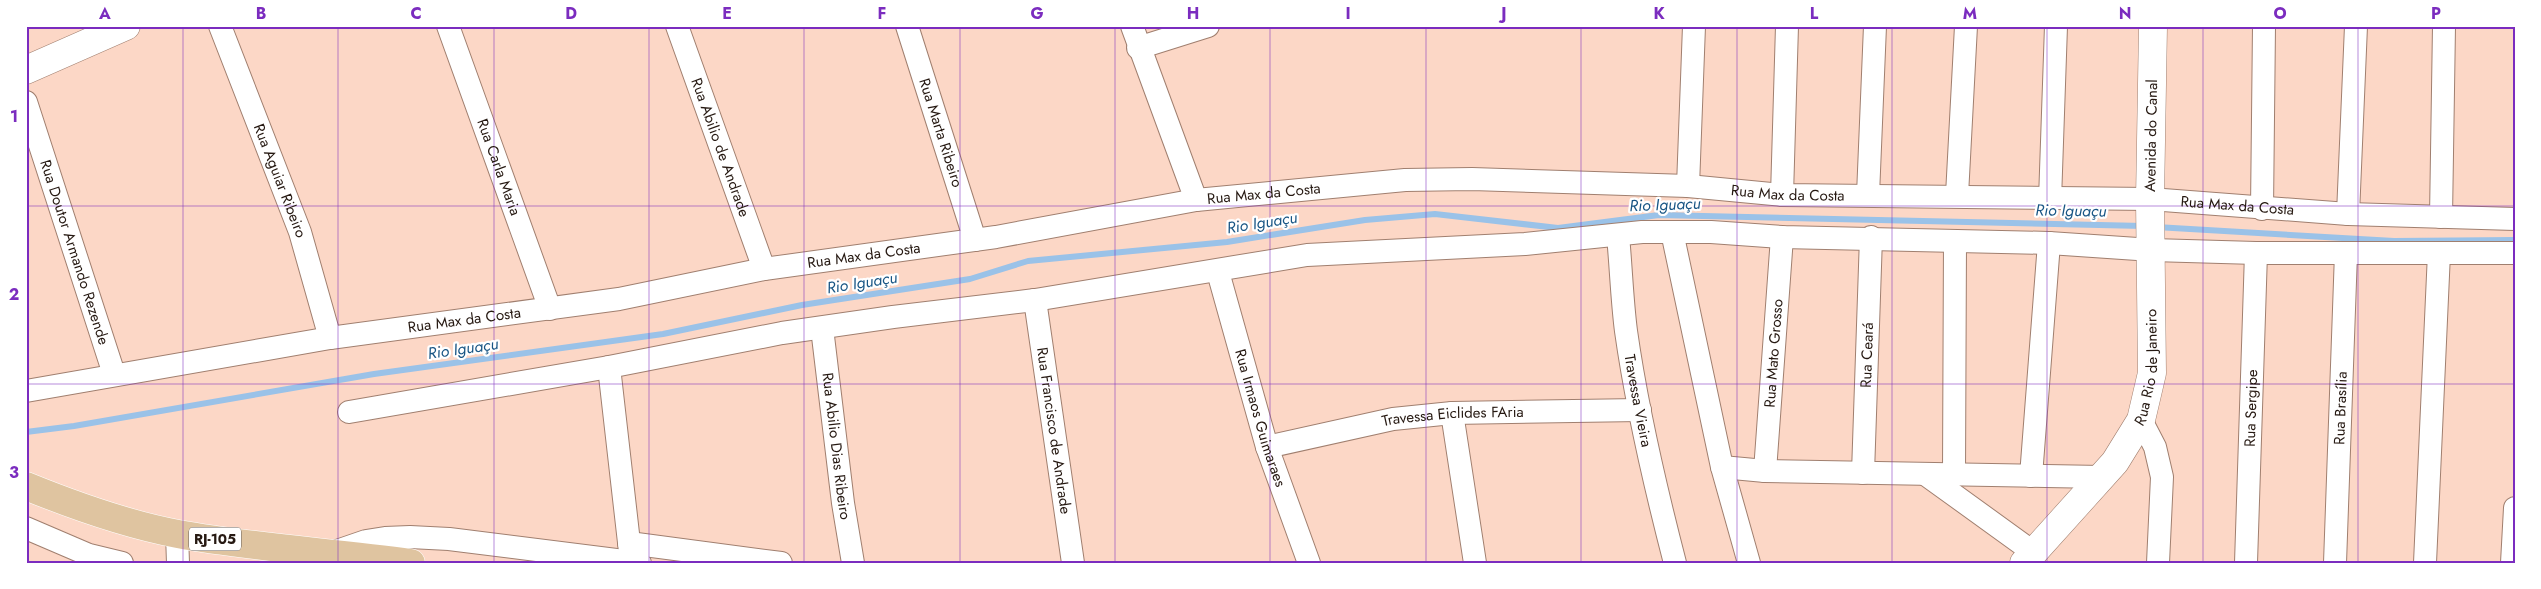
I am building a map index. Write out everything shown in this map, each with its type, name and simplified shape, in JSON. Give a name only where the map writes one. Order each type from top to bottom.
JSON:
[{"type":"main road","name":"RJ-105","points":[[26,486],[81,508],[178,534],[281,549],[334,552],[411,563]]},
{"type":"street","points":[[26,70],[126,26]]},
{"type":"street","name":"Rua Aguiar Ribeiro","points":[[220,26],[300,232],[330,338]]},
{"type":"street","name":"Rua Carla Maria","points":[[448,26],[550,309]]},
{"type":"street","name":"Rua Abilio de Andrade","points":[[677,26],[764,269]]},
{"type":"street","name":"Rua Marta Ribeiro","points":[[907,26],[974,240]]},
{"type":"street","points":[[1132,26],[1138,48],[1196,200]]},
{"type":"street","points":[[1138,48],[1208,26]]},
{"type":"street","points":[[1688,186],[1694,26]]},
{"type":"street","points":[[1782,195],[1787,26]]},
{"type":"street","points":[[1868,195],[1875,26]]},
{"type":"street","points":[[1957,195],[1966,26]]},
{"type":"street","points":[[2050,200],[2056,26]]},
{"type":"street","name":"Avenida do Canal","points":[[2152,248],[2153,26]]},
{"type":"street","points":[[2262,209],[2264,26]]},
{"type":"street","points":[[2348,214],[2356,26]]},
{"type":"street","points":[[2441,217],[2444,26]]},
{"type":"street","name":"Rua Doutor Armando Rezende","points":[[26,102],[114,374]]},
{"type":"street","name":"Rua Max da Costa","points":[[26,391],[114,374],[330,338],[619,299],[764,269],[974,240],[1196,200],[1405,180],[1472,179],[1688,186],[1782,195],[1957,195],[2050,200],[2151,202],[2348,214],[2515,219]]},
{"type":"street","points":[[349,412],[609,367],[782,333],[893,317],[1035,300],[1218,272],[1307,255],[1525,244],[1618,236],[1642,232],[1782,237],[1871,237],[1955,241],[2049,242],[2256,253],[2515,253]]},
{"type":"street","points":[[1672,232],[1722,467],[1749,563]]},
{"type":"street","name":"Travessa Vieira","points":[[1618,236],[1626,330],[1649,459],[1675,563]]},
{"type":"street","name":"Rua Mato Grosso","points":[[1765,471],[1782,237]]},
{"type":"street","name":"Rua Ceará","points":[[1863,473],[1871,237]]},
{"type":"street","points":[[1954,474],[1955,241]]},
{"type":"street","points":[[2031,476],[2049,242]]},
{"type":"street","name":"Rua Rio de Janeiro","points":[[2029,558],[2115,462],[2141,420],[2152,373],[2152,248]]},
{"type":"street","name":"Rua Sergipe","points":[[2246,563],[2256,253]]},
{"type":"street","name":"Rua Brasília","points":[[2335,563],[2346,253]]},
{"type":"street","points":[[2425,563],[2439,253]]},
{"type":"street","name":"Rua Irmaos Guimaraes","points":[[1218,272],[1267,446],[1309,563]]},
{"type":"street","name":"Rua Francisco de Andrade","points":[[1035,300],[1073,563]]},
{"type":"street","name":"Rua Abilio Dias Ribeiro","points":[[822,328],[843,503],[853,563]]},
{"type":"street","points":[[609,367],[633,555]]},
{"type":"street","name":"Travessa Eiclides FAria","points":[[1267,446],[1393,419],[1452,412],[1640,410]]},
{"type":"street","points":[[1452,412],[1475,563]]},
{"type":"street","points":[[2141,420],[2155,447],[2162,477],[2158,563]]},
{"type":"street","points":[[1722,467],[1765,471],[2102,477]]},
{"type":"street","points":[[1925,474],[2029,558]]},
{"type":"street","points":[[2512,563],[2515,508]]},
{"type":"street","points":[[26,528],[90,555],[122,563]]},
{"type":"street","points":[[178,534],[178,563]]},
{"type":"street","points":[[334,552],[366,541],[410,537],[449,538],[633,555],[781,563]]},
{"type":"waterway","name":"Rio Iguaçu","points":[[26,432],[74,426],[374,374],[663,334],[802,305],[970,279],[1028,261],[1227,242],[1365,220],[1435,214],[1558,228],[1659,215],[2144,226]]},
{"type":"waterway","name":"Rio Iguaçu","points":[[2156,227],[2394,241],[2515,240]]}]
